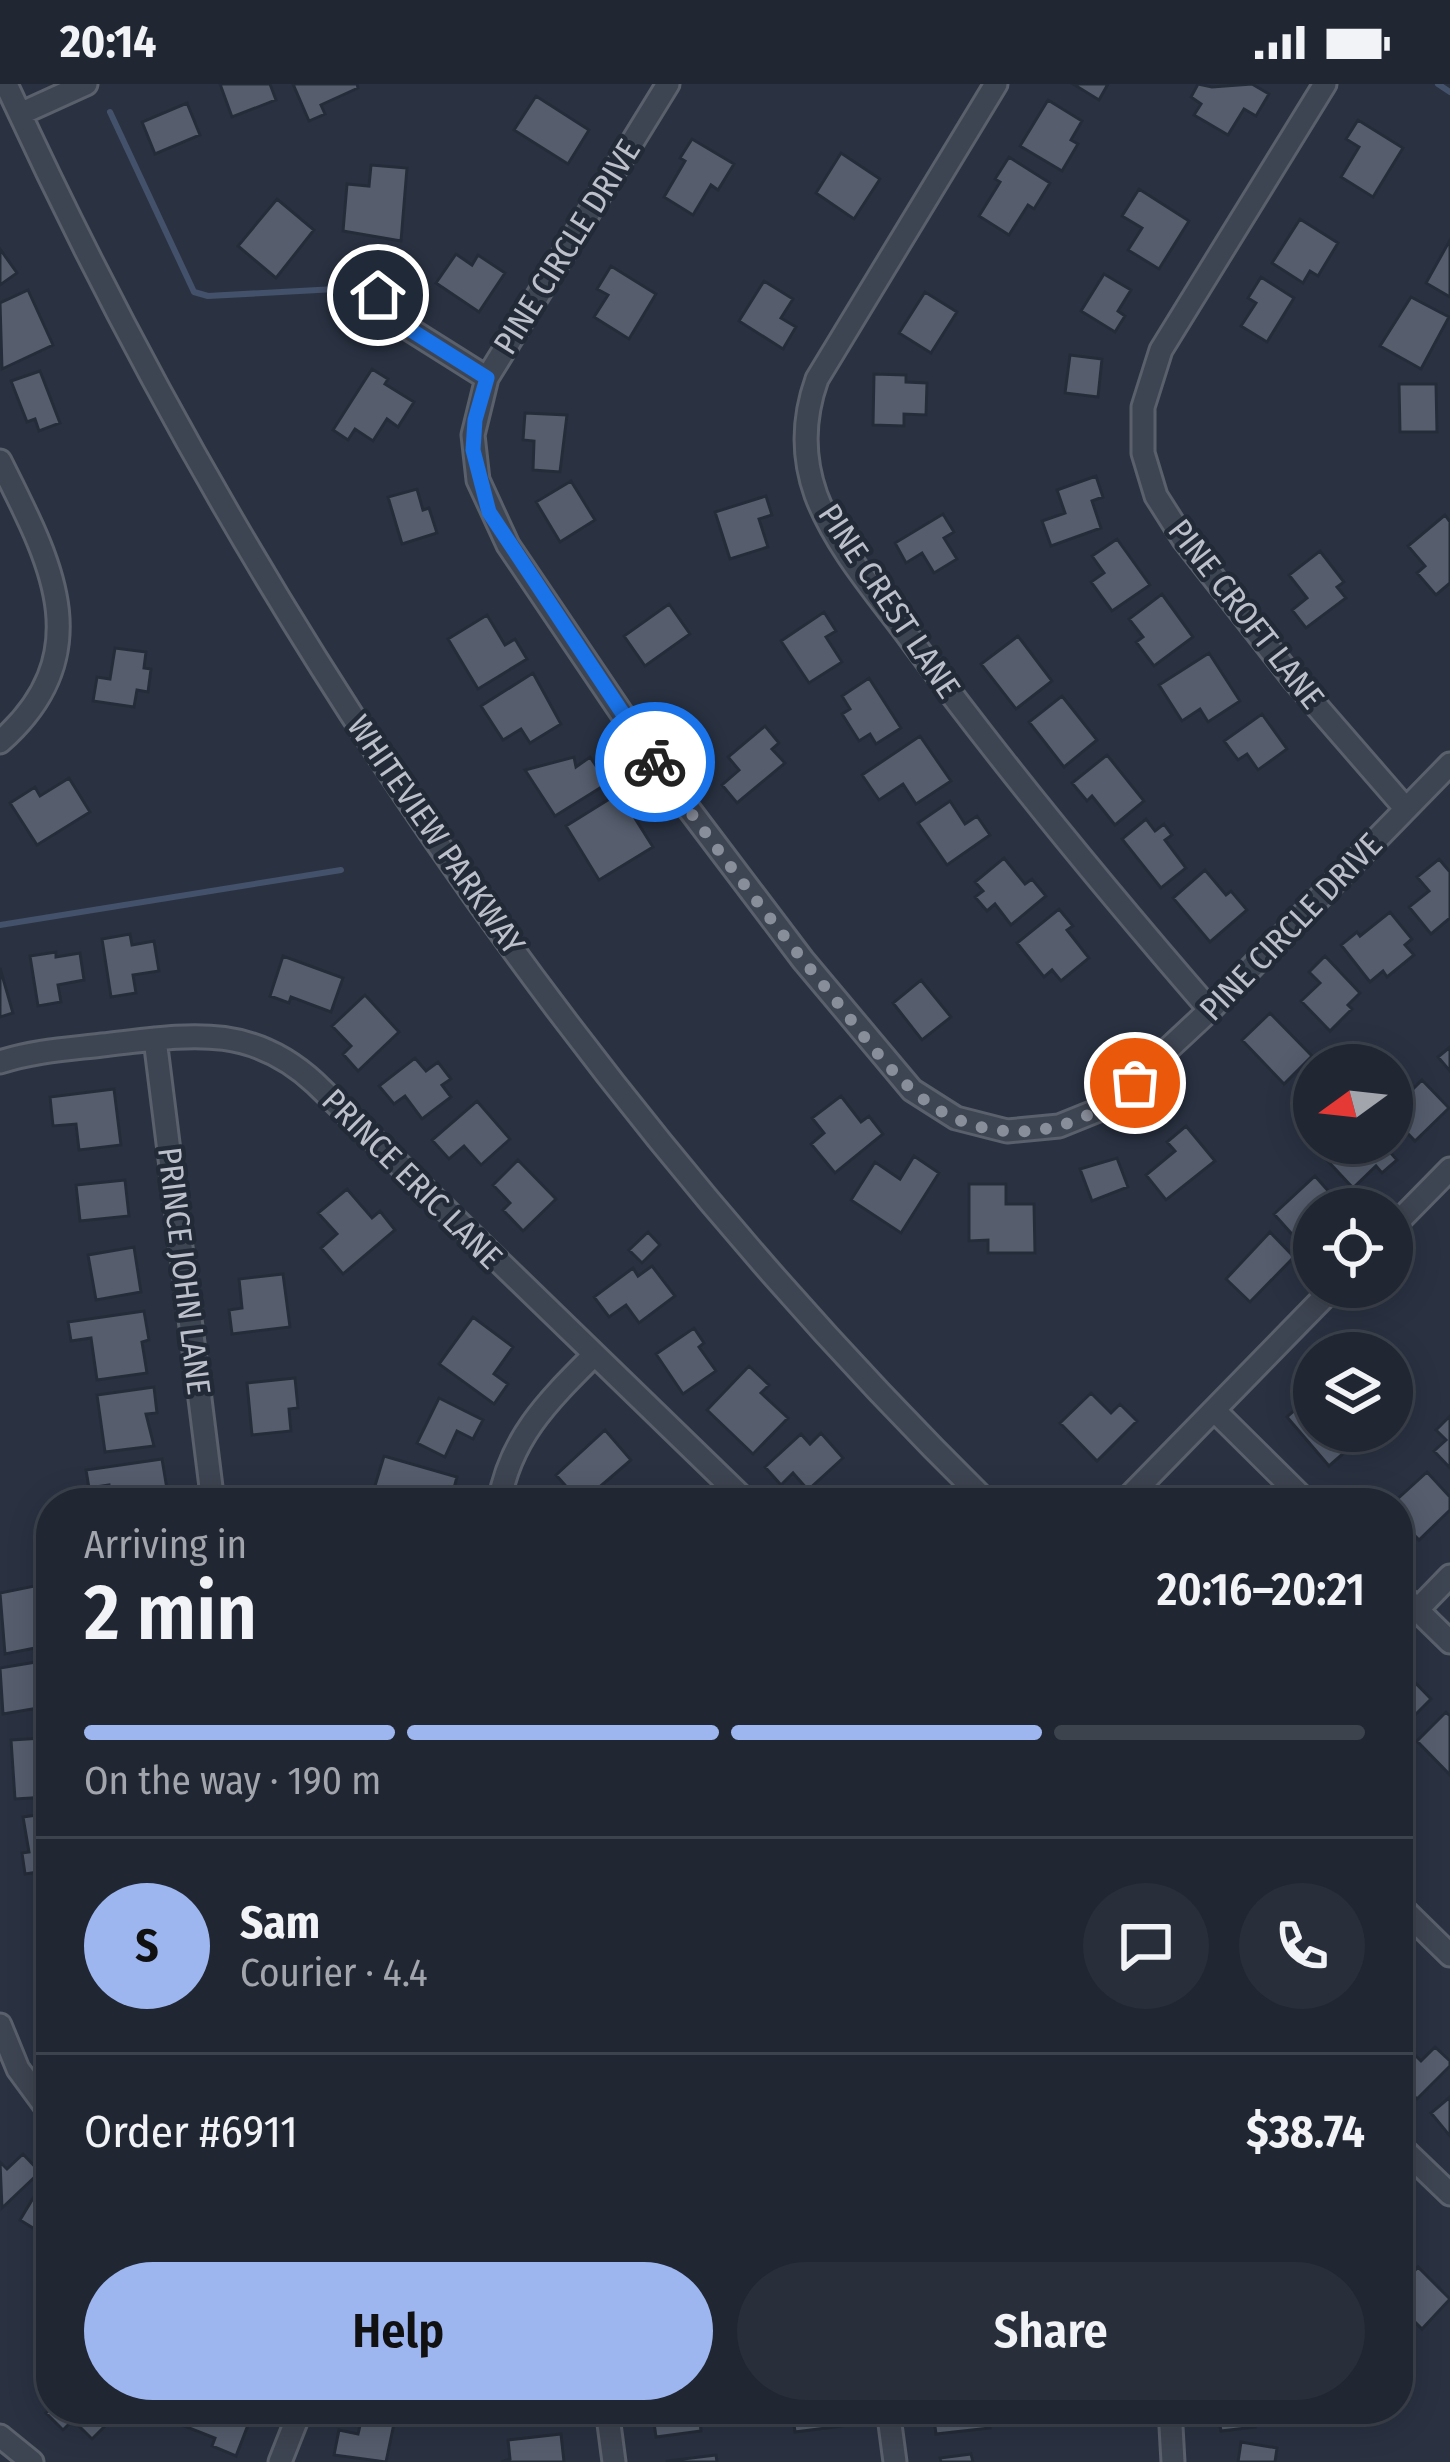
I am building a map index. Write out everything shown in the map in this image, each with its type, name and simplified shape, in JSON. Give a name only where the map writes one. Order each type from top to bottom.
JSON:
[{"type":"street","name":"WHITEVIEW PARKWAY","points":[[6,84],[111,300],[212,486],[412,806],[546,991],[716,1205],[861,1371],[974,1488]]},
{"type":"street","points":[[20,114],[86,84]]},
{"type":"street","name":"PINE CIRCLE DRIVE","points":[[668,84],[487,378],[475,420],[475,465],[489,512],[508,545],[693,816],[803,960],[913,1090],[944,1113],[982,1127],[1019,1131],[1085,1118],[1115,1100],[1210,1010],[1450,764]]},
{"type":"street","name":"PINE CREST LANE","points":[[996,84],[822,368],[807,413],[808,468],[838,538],[921,654],[1051,822],[1210,1010]]},
{"type":"street","name":"PINE CROFT LANE","points":[[1325,84],[1161,350],[1143,407],[1143,453],[1156,496],[1197,557],[1294,680],[1406,809]]},
{"type":"street","points":[[378,295],[398,322],[487,378]]},
{"type":"street","points":[[0,461],[52,571],[58,606],[56,645],[45,680],[31,709],[0,742]]},
{"type":"street","name":"PRINCE ERIC LANE","points":[[0,1062],[33,1053],[205,1035],[261,1047],[294,1065],[732,1488]]},
{"type":"street","name":"PRINCE JOHN LANE","points":[[155,1040],[211,1488]]},
{"type":"street","points":[[1413,1207],[1450,1169]]},
{"type":"street","points":[[1138,1488],[1314,1308]]},
{"type":"street","points":[[502,1488],[524,1430],[593,1356]]},
{"type":"street","points":[[1214,1410],[1293,1488]]},
{"type":"street","points":[[1417,1610],[1450,1576]]},
{"type":"street","points":[[1413,1606],[1450,1642]]},
{"type":"street","points":[[1413,1919],[1450,1955]]},
{"type":"street","points":[[0,2024],[18,2069],[36,2094]]},
{"type":"street","points":[[1413,2158],[1450,2194]]},
{"type":"street","points":[[280,2462],[295,2424]]},
{"type":"street","points":[[609,2424],[614,2462]]},
{"type":"street","points":[[890,2424],[895,2462]]},
{"type":"street","points":[[1171,2424],[1173,2462]]},
{"type":"street","points":[[0,2436],[32,2462]]},
{"type":"building","points":[[220,84],[270,84],[276,100],[232,117]]},
{"type":"building","points":[[293,84],[357,84],[358,88],[321,105],[325,114],[309,121]]},
{"type":"building","points":[[1073,84],[1108,84],[1099,100]]},
{"type":"building","points":[[1198,84],[1252,84],[1269,94],[1256,116],[1244,109],[1228,135],[1194,115],[1201,104],[1191,97]]},
{"type":"building","points":[[536,96],[589,130],[568,164],[514,130]]},
{"type":"building","points":[[1048,100],[1082,121],[1071,140],[1078,144],[1062,171],[1020,146]]},
{"type":"building","points":[[187,103],[200,135],[155,154],[142,122]]},
{"type":"building","points":[[1358,120],[1403,148],[1373,197],[1341,177],[1359,147],[1346,139]]},
{"type":"building","points":[[692,139],[734,164],[718,190],[711,185],[693,215],[664,197]]},
{"type":"building","points":[[841,153],[880,179],[854,219],[816,193]]},
{"type":"building","points":[[1009,157],[1050,183],[1034,209],[1028,205],[1009,235],[979,216]]},
{"type":"building","points":[[371,165],[407,168],[401,241],[343,231],[347,184],[369,186]]},
{"type":"building","points":[[1139,189],[1189,221],[1159,269],[1128,250],[1142,228],[1122,216]]},
{"type":"building","points":[[277,199],[314,230],[276,278],[238,246]]},
{"type":"building","points":[[1300,219],[1338,243],[1318,276],[1310,271],[1303,283],[1272,263]]},
{"type":"building","points":[[1450,240],[1450,297],[1426,283]]},
{"type":"building","points":[[0,249],[17,273],[0,285]]},
{"type":"building","points":[[456,254],[472,265],[478,255],[505,273],[479,312],[436,283]]},
{"type":"building","points":[[611,266],[656,294],[629,339],[594,317],[608,295],[597,289]]},
{"type":"building","points":[[1104,274],[1131,290],[1118,311],[1125,316],[1115,332],[1081,311]]},
{"type":"building","points":[[1261,277],[1294,298],[1267,342],[1241,326],[1256,303],[1248,298]]},
{"type":"building","points":[[764,281],[793,299],[781,318],[796,327],[783,349],[739,321]]},
{"type":"building","points":[[28,290],[53,345],[2,369],[0,303]]},
{"type":"building","points":[[925,292],[957,312],[931,353],[899,333]]},
{"type":"building","points":[[1411,297],[1449,317],[1421,369],[1380,346]]},
{"type":"building","points":[[1070,355],[1102,359],[1098,397],[1065,393]]},
{"type":"building","points":[[372,369],[388,379],[385,384],[414,402],[398,427],[387,419],[373,441],[355,429],[348,440],[333,430]]},
{"type":"building","points":[[40,371],[60,423],[39,431],[35,419],[27,422],[11,381]]},
{"type":"building","points":[[874,374],[906,375],[906,382],[927,383],[926,415],[904,414],[904,426],[873,425]]},
{"type":"building","points":[[1399,384],[1436,384],[1437,432],[1400,432]]},
{"type":"building","points":[[525,413],[567,415],[560,472],[533,470],[534,441],[523,440]]},
{"type":"building","points":[[1096,476],[1103,497],[1092,501],[1101,528],[1051,546],[1042,521],[1065,513],[1057,490]]},
{"type":"building","points":[[571,481],[595,520],[560,542],[536,502]]},
{"type":"building","points":[[417,489],[437,533],[402,544],[388,497]]},
{"type":"building","points":[[766,496],[772,515],[759,519],[768,547],[730,559],[715,512]]},
{"type":"building","points":[[943,514],[954,532],[944,538],[957,559],[934,573],[922,553],[906,563],[895,543]]},
{"type":"building","points":[[1445,515],[1450,522],[1450,583],[1436,595],[1417,573],[1425,566],[1408,546]]},
{"type":"building","points":[[1117,539],[1150,585],[1112,611],[1091,582],[1104,573],[1092,556]]},
{"type":"building","points":[[1320,551],[1344,582],[1337,587],[1346,598],[1306,628],[1292,610],[1307,598],[1289,575]]},
{"type":"building","points":[[1162,594],[1193,637],[1154,666],[1136,642],[1143,637],[1129,619]]},
{"type":"building","points":[[669,604],[690,634],[645,666],[624,636]]},
{"type":"building","points":[[824,612],[836,631],[826,637],[842,662],[809,683],[781,641]]},
{"type":"building","points":[[487,615],[505,645],[515,639],[527,659],[478,689],[448,639]]},
{"type":"building","points":[[1018,636],[1052,681],[1016,709],[981,664]]},
{"type":"building","points":[[115,648],[146,652],[144,668],[151,669],[148,692],[137,690],[134,707],[93,701],[97,677],[110,679]]},
{"type":"building","points":[[1209,653],[1240,701],[1208,722],[1200,709],[1182,721],[1159,685]]},
{"type":"building","points":[[533,673],[561,724],[530,743],[521,729],[503,740],[481,706]]},
{"type":"building","points":[[869,678],[901,728],[876,744],[870,734],[859,741],[842,714],[850,709],[842,696]]},
{"type":"building","points":[[1062,696],[1097,740],[1064,767],[1029,722]]},
{"type":"building","points":[[1262,714],[1287,749],[1258,770],[1247,754],[1238,760],[1224,741]]},
{"type":"building","points":[[765,726],[779,743],[772,749],[785,763],[737,803],[722,785],[739,770],[728,757]]},
{"type":"building","points":[[920,736],[951,781],[916,804],[903,784],[879,800],[862,775]]},
{"type":"building","points":[[1107,755],[1144,801],[1115,825],[1092,796],[1087,801],[1072,783]]},
{"type":"building","points":[[574,757],[576,767],[590,757],[608,783],[555,816],[525,770]]},
{"type":"building","points":[[69,778],[90,812],[37,845],[10,803],[35,787],[40,796]]},
{"type":"building","points":[[619,793],[653,847],[599,880],[566,826]]},
{"type":"building","points":[[950,801],[965,824],[977,816],[990,835],[947,865],[918,823]]},
{"type":"building","points":[[1146,819],[1155,831],[1164,824],[1172,835],[1165,840],[1186,868],[1161,888],[1122,839]]},
{"type":"building","points":[[1004,858],[1025,884],[1032,879],[1046,896],[1011,925],[995,904],[987,911],[975,897],[983,891],[975,882]]},
{"type":"building","points":[[1439,859],[1450,872],[1450,918],[1431,934],[1409,907],[1429,891],[1417,877]]},
{"type":"building","points":[[1205,870],[1226,895],[1231,891],[1247,910],[1210,942],[1173,898]]},
{"type":"building","points":[[1059,909],[1073,926],[1067,930],[1089,958],[1061,981],[1052,970],[1044,977],[1017,943]]},
{"type":"building","points":[[1390,912],[1412,939],[1405,945],[1414,955],[1387,977],[1383,971],[1370,982],[1341,945]]},
{"type":"building","points":[[130,934],[132,945],[154,941],[159,971],[133,975],[136,993],[111,997],[102,939]]},
{"type":"building","points":[[56,952],[56,957],[80,953],[84,980],[58,985],[61,1002],[38,1006],[30,956]]},
{"type":"building","points":[[283,956],[343,978],[331,1012],[291,997],[289,1003],[270,996]]},
{"type":"building","points":[[1325,956],[1360,993],[1348,1005],[1352,1009],[1330,1031],[1301,1001],[1320,983],[1309,972]]},
{"type":"building","points":[[0,968],[13,1013],[0,1017]]},
{"type":"building","points":[[921,980],[951,1017],[922,1040],[893,1003]]},
{"type":"building","points":[[365,995],[399,1032],[358,1071],[343,1054],[351,1046],[332,1026]]},
{"type":"building","points":[[1270,1013],[1300,1044],[1293,1044],[1293,1075],[1284,1084],[1242,1040]]},
{"type":"building","points":[[1450,1047],[1450,1071],[1438,1057]]},
{"type":"building","points":[[415,1058],[426,1071],[438,1062],[451,1079],[442,1085],[451,1097],[422,1119],[405,1096],[394,1104],[379,1086]]},
{"type":"building","points":[[1422,1080],[1449,1108],[1415,1141],[1413,1139],[1413,1089]]},
{"type":"building","points":[[114,1089],[121,1145],[79,1150],[76,1124],[53,1126],[50,1097]]},
{"type":"building","points":[[841,1096],[861,1122],[869,1116],[883,1134],[835,1173],[811,1144],[824,1133],[812,1118]]},
{"type":"building","points":[[477,1101],[510,1139],[481,1165],[464,1146],[449,1159],[432,1140]]},
{"type":"building","points":[[1186,1126],[1215,1161],[1166,1200],[1146,1175],[1175,1151],[1167,1142]]},
{"type":"building","points":[[914,1156],[939,1173],[901,1233],[851,1200],[875,1162],[900,1179]]},
{"type":"building","points":[[1117,1158],[1128,1187],[1092,1201],[1080,1169]]},
{"type":"building","points":[[518,1160],[556,1199],[523,1231],[503,1210],[510,1203],[493,1185]]},
{"type":"building","points":[[1331,1164],[1392,1164],[1382,1173],[1376,1166],[1353,1188]]},
{"type":"building","points":[[1315,1176],[1326,1188],[1302,1188]]},
{"type":"building","points":[[125,1180],[129,1216],[80,1221],[76,1185]]},
{"type":"building","points":[[969,1184],[1006,1184],[1006,1204],[1034,1204],[1035,1253],[988,1253],[988,1240],[969,1241]]},
{"type":"building","points":[[347,1189],[372,1218],[380,1211],[395,1230],[343,1274],[321,1248],[337,1234],[318,1213]]},
{"type":"building","points":[[1293,1196],[1293,1235],[1274,1214]]},
{"type":"building","points":[[648,1232],[660,1245],[642,1263],[629,1250]]},
{"type":"building","points":[[1270,1232],[1293,1256],[1250,1302],[1226,1279]]},
{"type":"building","points":[[134,1247],[141,1292],[96,1300],[88,1255]]},
{"type":"building","points":[[652,1266],[675,1296],[639,1323],[626,1305],[609,1317],[594,1297],[633,1268],[638,1276]]},
{"type":"building","points":[[283,1274],[290,1327],[232,1334],[229,1310],[242,1308],[239,1279]]},
{"type":"building","points":[[144,1311],[147,1373],[97,1380],[91,1338],[71,1341],[68,1322]]},
{"type":"building","points":[[473,1317],[513,1347],[494,1374],[508,1384],[494,1404],[439,1364]]},
{"type":"building","points":[[694,1328],[704,1343],[699,1347],[716,1371],[683,1394],[656,1354]]},
{"type":"building","points":[[749,1366],[769,1385],[761,1393],[788,1418],[753,1454],[707,1410]]},
{"type":"building","points":[[295,1378],[298,1408],[289,1409],[291,1431],[252,1435],[247,1383]]},
{"type":"building","points":[[154,1387],[157,1413],[146,1414],[154,1446],[105,1452],[97,1395]]},
{"type":"building","points":[[1091,1393],[1111,1413],[1120,1404],[1137,1421],[1097,1461],[1060,1423]]},
{"type":"building","points":[[439,1398],[483,1420],[473,1439],[457,1431],[445,1457],[417,1443]]},
{"type":"building","points":[[1450,1416],[1450,1468],[1434,1451],[1446,1440],[1436,1430]]},
{"type":"building","points":[[605,1430],[631,1460],[598,1488],[568,1488],[556,1475]]},
{"type":"building","points":[[821,1433],[843,1458],[810,1488],[793,1473],[781,1485],[765,1467],[801,1434],[810,1444]]},
{"type":"building","points":[[1317,1452],[1345,1452],[1329,1466]]},
{"type":"building","points":[[384,1456],[457,1477],[454,1488],[374,1488]]},
{"type":"building","points":[[162,1459],[167,1488],[89,1488],[86,1470]]},
{"type":"building","points":[[1427,1472],[1450,1497],[1450,1510],[1419,1540],[1413,1534],[1409,1488]]},
{"type":"building","points":[[36,1586],[36,1648],[5,1654],[0,1593]]},
{"type":"building","points":[[36,1662],[36,1708],[3,1714],[0,1668]]},
{"type":"building","points":[[1413,1680],[1431,1699],[1413,1717]]},
{"type":"building","points":[[1446,1712],[1450,1716],[1450,1775],[1417,1741]]},
{"type":"building","points":[[36,1738],[36,1798],[15,1799],[11,1740]]},
{"type":"building","points":[[36,1815],[36,1872],[25,1874],[22,1853],[29,1852],[23,1817]]},
{"type":"building","points":[[1435,2047],[1450,2066],[1417,2099],[1413,2095],[1413,2053],[1421,2061]]},
{"type":"building","points":[[1450,2097],[1450,2136],[1431,2113]]},
{"type":"building","points":[[23,2154],[36,2168],[36,2176],[2,2208],[0,2162],[7,2169]]},
{"type":"building","points":[[36,2193],[36,2230],[20,2220]]},
{"type":"building","points":[[1418,2267],[1450,2299],[1422,2329],[1413,2320],[1413,2272]]},
{"type":"building","points":[[77,2424],[107,2424],[92,2439]]},
{"type":"building","points":[[360,2424],[394,2424],[386,2462],[334,2455],[339,2430],[358,2434]]},
{"type":"building","points":[[654,2424],[700,2424],[701,2431],[656,2437]]},
{"type":"building","points":[[794,2424],[842,2424],[842,2426],[795,2432]]},
{"type":"building","points":[[935,2424],[990,2424],[990,2428],[936,2434]]},
{"type":"building","points":[[1220,2424],[1255,2427],[1221,2431]]},
{"type":"building","points":[[248,2425],[236,2456],[212,2446],[215,2438],[184,2426]]},
{"type":"building","points":[[561,2434],[564,2462],[501,2462],[510,2459],[508,2440]]},
{"type":"building","points":[[1241,2442],[1277,2448],[1275,2462],[1238,2462]]},
{"type":"building","points":[[971,2454],[973,2462],[941,2462],[940,2458]]},
{"type":"building","points":[[716,2455],[717,2462],[667,2462],[667,2461]]},
{"type":"waterway","points":[[1438,84],[1450,92]]},
{"type":"waterway","points":[[110,112],[194,292],[208,296],[336,289]]},
{"type":"waterway","points":[[0,925],[341,870]]},
{"type":"way so far","points":[[655,762],[803,960],[903,1080],[933,1106],[982,1127],[1033,1130],[1085,1118],[1135,1083]]},
{"type":"route","points":[[378,295],[398,322],[487,378],[478,402],[473,450],[489,512],[655,762]]}]
